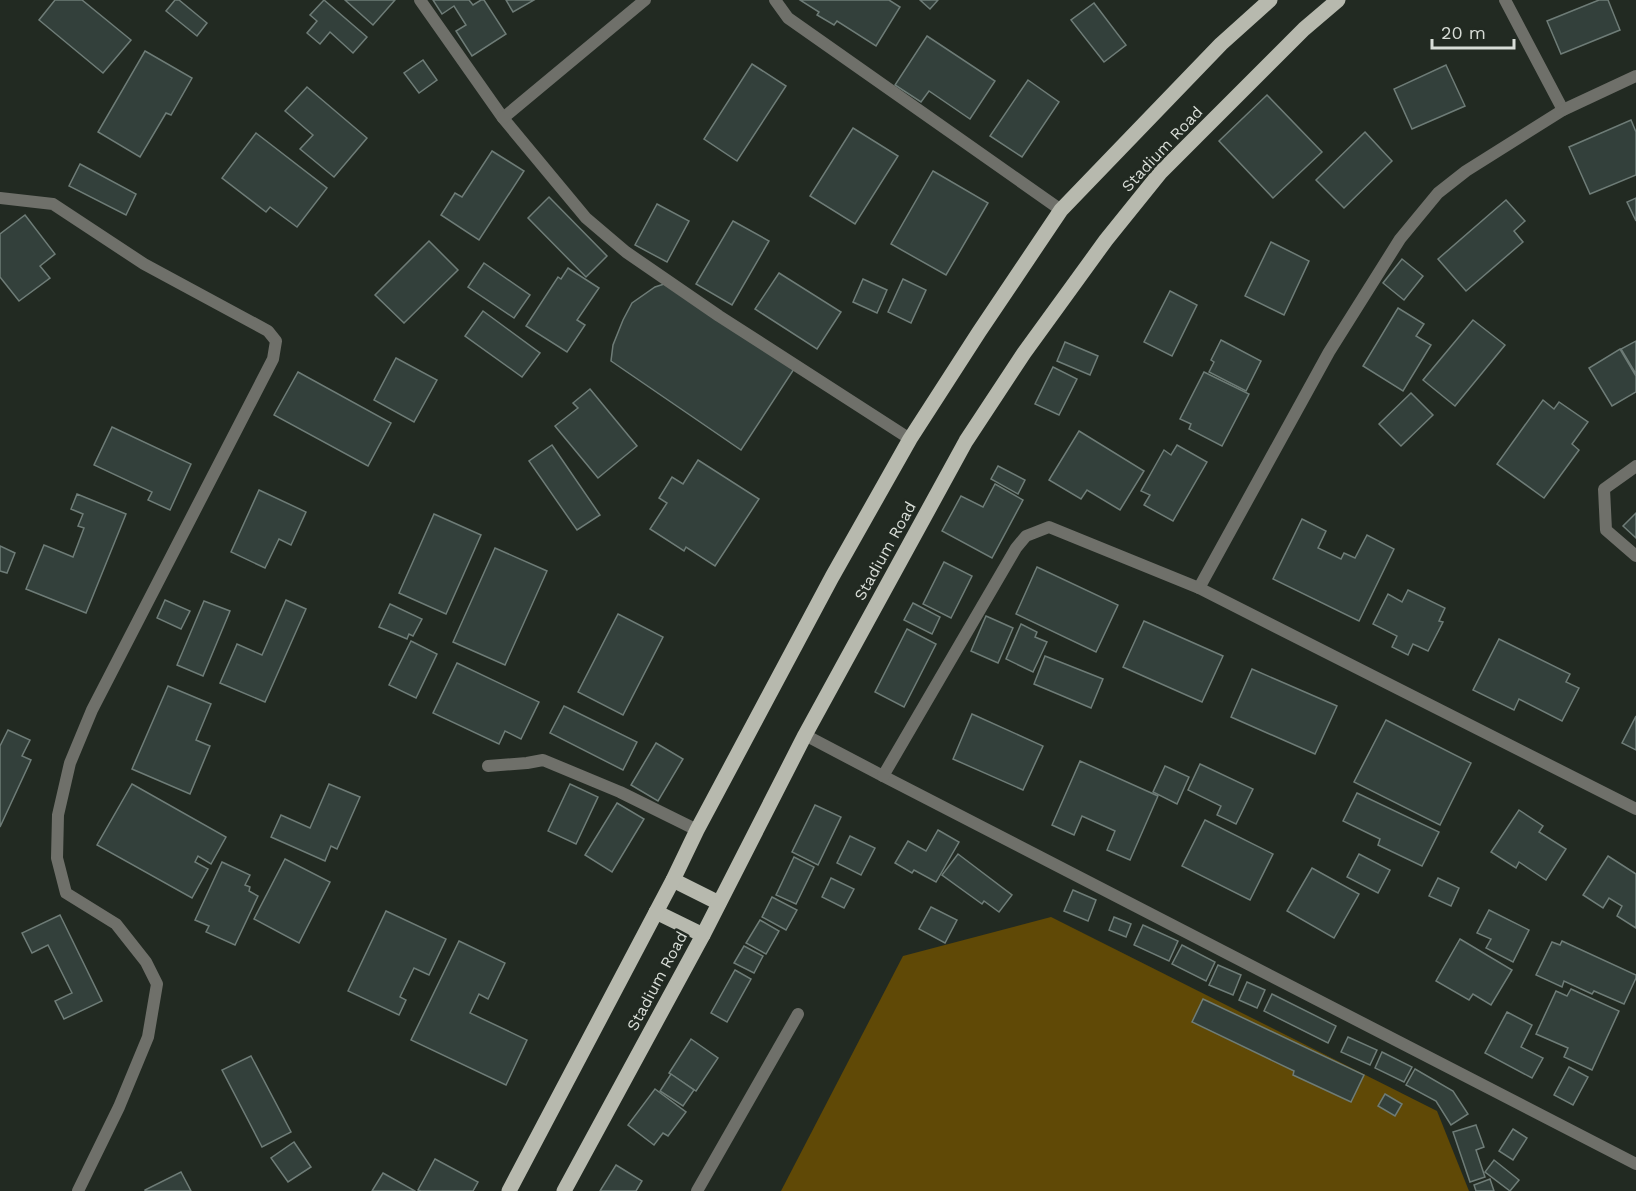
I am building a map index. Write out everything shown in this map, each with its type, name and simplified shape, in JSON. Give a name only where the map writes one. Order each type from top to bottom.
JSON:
[{"type":"main road","name":"Stadium Road","points":[[508,1191],[832,577],[910,439],[1061,210],[1221,44],[1269,0]]},
{"type":"main road","name":"Stadium Road","points":[[564,1191],[703,935],[805,735],[966,441],[1024,353],[1106,240],[1160,174],[1304,29],[1338,0]]},
{"type":"main road","points":[[673,879],[719,903]]},
{"type":"main road","points":[[656,912],[703,935]]},
{"type":"street","points":[[420,0],[503,118],[586,218],[626,252],[719,316],[910,439]]},
{"type":"street","points":[[503,118],[645,0]]},
{"type":"street","points":[[775,0],[788,18],[1061,210]]},
{"type":"street","points":[[1505,0],[1563,110]]},
{"type":"street","points":[[1199,588],[1329,352],[1400,239],[1438,193],[1466,171],[1563,110],[1636,76]]},
{"type":"street","points":[[0,198],[53,204],[144,264],[268,331],[276,341],[273,359],[92,710],[70,763],[58,815],[57,858],[66,892],[116,924],[146,962],[157,984],[148,1037],[78,1191]]},
{"type":"street","points":[[1636,466],[1604,489],[1606,530],[1636,556]]},
{"type":"street","points":[[883,776],[1016,548],[1026,536],[1048,527],[1199,588],[1636,809]]},
{"type":"street","points":[[805,735],[1636,1164]]},
{"type":"street","points":[[488,766],[543,760],[620,792],[697,830]]},
{"type":"street","points":[[697,1191],[798,1014]]},
{"type":"shaded area","points":[[1051,917],[1437,1111],[1469,1191],[781,1191],[903,956]]},
{"type":"building","points":[[55,0],[82,0],[131,40],[103,73],[39,20]]},
{"type":"building","points":[[175,0],[179,0],[207,23],[197,36],[166,11]]},
{"type":"building","points":[[324,0],[367,37],[353,53],[330,32],[320,44],[307,33],[317,21],[310,15]]},
{"type":"building","points":[[345,0],[395,0],[373,25]]},
{"type":"building","points":[[433,0],[469,0],[473,5],[484,0],[506,34],[472,56],[456,31],[466,25],[454,6],[442,14]]},
{"type":"building","points":[[506,0],[534,0],[513,12]]},
{"type":"building","points":[[800,0],[889,0],[900,7],[876,46],[837,21],[834,25],[817,15],[819,12]]},
{"type":"building","points":[[920,0],[938,0],[930,9]]},
{"type":"building","points":[[1599,0],[1608,0],[1620,30],[1561,54],[1547,21]]},
{"type":"building","points":[[1094,3],[1126,45],[1104,62],[1071,20]]},
{"type":"building","points":[[927,36],[995,81],[970,119],[929,91],[921,102],[895,85]]},
{"type":"building","points":[[145,51],[192,78],[171,115],[166,113],[140,157],[98,132]]},
{"type":"building","points":[[423,60],[437,80],[419,93],[404,73]]},
{"type":"building","points":[[752,64],[786,86],[737,161],[704,139]]},
{"type":"building","points":[[1446,65],[1465,106],[1412,129],[1394,89]]},
{"type":"building","points":[[1028,80],[1059,102],[1022,157],[990,136]]},
{"type":"building","points":[[307,87],[367,138],[334,177],[300,149],[313,135],[285,111]]},
{"type":"building","points":[[1267,95],[1322,152],[1273,198],[1219,141]]},
{"type":"building","points":[[1631,120],[1636,132],[1636,175],[1590,194],[1569,147]]},
{"type":"building","points":[[853,128],[898,156],[855,224],[810,196]]},
{"type":"building","points":[[1365,132],[1392,161],[1344,208],[1316,180]]},
{"type":"building","points":[[256,133],[327,188],[297,227],[270,207],[266,212],[222,178]]},
{"type":"building","points":[[492,151],[524,171],[479,240],[441,215],[455,193],[462,197]]},
{"type":"building","points":[[80,164],[136,194],[126,215],[69,186]]},
{"type":"building","points":[[933,171],[988,203],[946,275],[891,244]]},
{"type":"building","points":[[549,197],[607,256],[586,277],[528,218]]},
{"type":"building","points":[[1636,198],[1636,221],[1627,202]]},
{"type":"building","points":[[1506,200],[1525,221],[1514,231],[1523,242],[1466,291],[1438,259]]},
{"type":"building","points":[[657,204],[689,221],[667,262],[635,245]]},
{"type":"building","points":[[25,215],[55,254],[40,266],[50,278],[19,301],[0,277],[0,234]]},
{"type":"building","points":[[733,221],[769,241],[732,305],[696,284]]},
{"type":"building","points":[[429,241],[458,270],[404,323],[375,295]]},
{"type":"building","points":[[1271,242],[1309,261],[1284,315],[1245,296]]},
{"type":"building","points":[[1402,259],[1423,276],[1404,300],[1383,283]]},
{"type":"building","points":[[484,263],[530,295],[514,318],[468,287]]},
{"type":"building","points":[[568,268],[599,288],[577,320],[585,325],[567,352],[526,326],[558,277],[561,279]]},
{"type":"building","points":[[779,273],[841,312],[817,349],[755,309]]},
{"type":"building","points":[[863,279],[887,290],[877,313],[853,302]]},
{"type":"building","points":[[903,279],[926,290],[911,323],[888,312]]},
{"type":"building","points":[[667,283],[794,369],[741,450],[611,361],[613,345],[632,303],[655,287]]},
{"type":"building","points":[[1170,291],[1197,305],[1172,356],[1144,342]]},
{"type":"building","points":[[1398,308],[1424,324],[1416,336],[1431,345],[1403,391],[1363,366]]},
{"type":"building","points":[[483,311],[540,353],[522,377],[465,336]]},
{"type":"building","points":[[1473,320],[1505,345],[1455,406],[1423,380]]},
{"type":"building","points":[[1221,340],[1261,361],[1246,391],[1209,372],[1214,362],[1211,360]]},
{"type":"building","points":[[1636,341],[1636,374],[1621,349]]},
{"type":"building","points":[[1065,342],[1098,356],[1090,375],[1057,361]]},
{"type":"building","points":[[1620,349],[1636,376],[1636,392],[1612,406],[1589,368]]},
{"type":"building","points":[[396,358],[437,380],[414,422],[374,400]]},
{"type":"building","points":[[1053,367],[1077,379],[1059,415],[1035,404]]},
{"type":"building","points":[[298,372],[391,423],[368,466],[274,415]]},
{"type":"building","points":[[1204,372],[1249,394],[1222,446],[1189,429],[1191,424],[1180,419]]},
{"type":"building","points":[[590,389],[637,446],[598,478],[555,426],[578,408],[573,403]]},
{"type":"building","points":[[1411,393],[1433,415],[1401,446],[1379,424]]},
{"type":"building","points":[[1543,400],[1554,409],[1559,402],[1588,422],[1572,444],[1579,450],[1544,498],[1497,464]]},
{"type":"building","points":[[112,427],[191,464],[170,510],[148,500],[152,492],[94,465]]},
{"type":"building","points":[[1079,431],[1144,471],[1120,510],[1087,490],[1081,499],[1049,480]]},
{"type":"building","points":[[552,445],[600,515],[577,530],[529,461]]},
{"type":"building","points":[[1177,445],[1207,462],[1173,521],[1144,505],[1150,495],[1141,491],[1164,450],[1171,455]]},
{"type":"building","points":[[698,460],[759,499],[715,566],[686,547],[684,551],[650,529],[667,503],[659,498],[672,477],[683,484]]},
{"type":"building","points":[[998,466],[1025,480],[1018,494],[991,479]]},
{"type":"building","points":[[995,484],[1023,500],[992,558],[942,531],[961,496],[983,507]]},
{"type":"building","points":[[259,490],[306,512],[291,545],[279,539],[265,568],[231,552]]},
{"type":"building","points":[[77,494],[126,514],[86,613],[26,589],[44,545],[73,557],[84,528],[78,526],[83,514],[71,509]]},
{"type":"building","points":[[1636,513],[1636,538],[1623,526]]},
{"type":"building","points":[[434,514],[481,535],[446,614],[399,593]]},
{"type":"building","points":[[1302,519],[1326,531],[1318,548],[1341,559],[1344,553],[1355,558],[1367,535],[1394,549],[1359,621],[1273,579]]},
{"type":"building","points":[[0,546],[15,553],[7,573],[0,571]]},
{"type":"building","points":[[495,548],[547,571],[505,665],[453,642]]},
{"type":"building","points":[[944,562],[972,576],[951,618],[923,604]]},
{"type":"building","points":[[1037,567],[1118,605],[1096,652],[1016,614]]},
{"type":"building","points":[[1408,590],[1445,608],[1439,621],[1443,622],[1428,651],[1413,644],[1408,655],[1392,647],[1397,636],[1373,624],[1388,594],[1402,602]]},
{"type":"building","points":[[165,600],[190,611],[181,629],[157,618]]},
{"type":"building","points":[[286,600],[306,609],[265,702],[220,683],[237,644],[262,655]]},
{"type":"building","points":[[204,601],[230,611],[203,676],[177,665]]},
{"type":"building","points":[[913,603],[940,617],[932,634],[904,620]]},
{"type":"building","points":[[390,604],[422,619],[413,636],[409,634],[407,639],[379,627]]},
{"type":"building","points":[[618,614],[663,637],[623,715],[578,692]]},
{"type":"building","points":[[986,616],[1013,628],[998,663],[971,651]]},
{"type":"building","points":[[1144,621],[1223,656],[1202,702],[1123,667]]},
{"type":"building","points":[[1021,624],[1037,632],[1035,637],[1047,642],[1033,672],[1006,659]]},
{"type":"building","points":[[907,629],[936,644],[904,707],[875,692]]},
{"type":"building","points":[[1499,639],[1570,674],[1566,682],[1579,688],[1562,721],[1519,699],[1514,710],[1473,690]]},
{"type":"building","points":[[411,641],[437,654],[416,698],[389,685]]},
{"type":"building","points":[[1045,656],[1103,679],[1091,708],[1034,684]]},
{"type":"building","points":[[457,663],[539,702],[521,739],[505,731],[499,744],[433,713]]},
{"type":"building","points":[[1252,669],[1337,706],[1315,754],[1231,717]]},
{"type":"building","points":[[168,686],[211,704],[196,740],[210,746],[190,794],[132,769]]},
{"type":"building","points":[[564,706],[637,742],[623,770],[550,733]]},
{"type":"building","points":[[972,714],[1043,746],[1023,790],[953,759]]},
{"type":"building","points":[[1636,716],[1636,750],[1622,743]]},
{"type":"building","points":[[1386,720],[1471,763],[1440,825],[1354,782]]},
{"type":"building","points":[[8,730],[30,740],[22,756],[31,760],[0,827],[0,746]]},
{"type":"building","points":[[656,743],[683,759],[658,801],[631,785]]},
{"type":"building","points":[[1080,761],[1158,796],[1130,860],[1107,850],[1115,831],[1082,816],[1074,835],[1052,825]]},
{"type":"building","points":[[1200,764],[1253,789],[1236,824],[1217,815],[1221,806],[1188,790]]},
{"type":"building","points":[[1165,766],[1189,777],[1177,804],[1153,792]]},
{"type":"building","points":[[132,784],[226,837],[211,864],[198,856],[195,862],[208,869],[192,898],[97,845]]},
{"type":"building","points":[[329,784],[360,797],[337,849],[331,846],[325,861],[271,837],[281,815],[310,828]]},
{"type":"building","points":[[570,784],[598,797],[576,844],[548,831]]},
{"type":"building","points":[[1357,793],[1439,832],[1422,866],[1378,845],[1380,839],[1343,821]]},
{"type":"building","points":[[617,803],[644,819],[612,872],[585,855]]},
{"type":"building","points":[[815,805],[841,817],[818,865],[792,852]]},
{"type":"building","points":[[1519,810],[1543,826],[1539,832],[1566,849],[1546,880],[1519,862],[1516,868],[1491,852]]},
{"type":"building","points":[[1205,820],[1273,854],[1250,900],[1182,866]]},
{"type":"building","points":[[938,830],[959,842],[936,882],[914,870],[912,873],[895,863],[908,841],[926,851]]},
{"type":"building","points":[[850,836],[875,848],[861,875],[837,863]]},
{"type":"building","points":[[958,854],[1012,895],[999,912],[984,901],[982,904],[942,875]]},
{"type":"building","points":[[1359,854],[1390,870],[1378,893],[1347,877]]},
{"type":"building","points":[[1608,856],[1636,874],[1636,928],[1617,916],[1622,906],[1609,898],[1603,908],[1583,895]]},
{"type":"building","points":[[794,857],[814,867],[796,904],[776,895]]},
{"type":"building","points":[[285,859],[330,882],[299,943],[254,919]]},
{"type":"building","points":[[222,862],[250,875],[245,885],[250,887],[249,891],[258,896],[235,945],[206,932],[209,926],[195,920]]},
{"type":"building","points":[[1312,868],[1359,894],[1334,938],[1287,911]]},
{"type":"building","points":[[831,878],[854,889],[844,908],[822,897]]},
{"type":"building","points":[[1438,878],[1459,888],[1451,906],[1429,896]]},
{"type":"building","points":[[1073,890],[1096,900],[1088,921],[1064,911]]},
{"type":"building","points":[[772,897],[797,910],[786,930],[762,917]]},
{"type":"building","points":[[931,907],[957,920],[945,943],[919,929]]},
{"type":"building","points":[[1489,910],[1529,930],[1513,962],[1486,948],[1491,939],[1477,933]]},
{"type":"building","points":[[386,911],[446,939],[429,975],[414,968],[400,997],[406,1000],[399,1015],[348,991]]},
{"type":"building","points":[[60,915],[102,1001],[64,1019],[55,1001],[72,993],[48,945],[32,953],[22,933]]},
{"type":"building","points":[[1114,917],[1131,924],[1126,937],[1109,930]]},
{"type":"building","points":[[760,920],[779,931],[766,954],[746,943]]},
{"type":"building","points":[[1143,925],[1178,941],[1169,961],[1134,945]]},
{"type":"building","points":[[1460,939],[1512,970],[1491,1005],[1473,994],[1469,1000],[1436,981]]},
{"type":"building","points":[[459,941],[505,963],[488,999],[479,994],[470,1013],[527,1040],[506,1085],[411,1040]]},
{"type":"building","points":[[1562,941],[1636,975],[1624,1004],[1594,991],[1592,994],[1564,981],[1562,987],[1536,975],[1552,942],[1560,945]]},
{"type":"building","points":[[1182,945],[1215,962],[1206,981],[1172,964]]},
{"type":"building","points":[[744,946],[763,956],[754,973],[734,963]]},
{"type":"building","points":[[1218,965],[1241,975],[1233,995],[1209,985]]},
{"type":"building","points":[[735,970],[751,979],[727,1022],[711,1013]]},
{"type":"building","points":[[1247,982],[1265,990],[1257,1008],[1239,1000]]},
{"type":"building","points":[[1571,989],[1619,1011],[1592,1070],[1564,1057],[1568,1048],[1536,1034],[1556,991],[1567,996]]},
{"type":"building","points":[[1272,994],[1336,1026],[1328,1043],[1264,1011]]},
{"type":"building","points":[[1203,999],[1364,1075],[1351,1102],[1293,1075],[1294,1071],[1192,1022]]},
{"type":"building","points":[[1507,1012],[1532,1025],[1521,1047],[1543,1058],[1532,1078],[1485,1053]]},
{"type":"building","points":[[1348,1037],[1377,1050],[1370,1065],[1341,1052]]},
{"type":"building","points":[[691,1039],[718,1058],[696,1091],[669,1073]]},
{"type":"building","points":[[1382,1052],[1412,1067],[1404,1082],[1375,1068]]},
{"type":"building","points":[[251,1056],[291,1132],[262,1147],[222,1070]]},
{"type":"building","points":[[1569,1067],[1588,1077],[1573,1105],[1554,1095]]},
{"type":"building","points":[[1415,1069],[1453,1091],[1468,1114],[1451,1125],[1436,1101],[1406,1085]]},
{"type":"building","points":[[671,1074],[694,1090],[683,1106],[660,1091]]},
{"type":"building","points":[[655,1089],[686,1112],[668,1136],[663,1133],[654,1145],[628,1125]]},
{"type":"building","points":[[1385,1094],[1402,1104],[1395,1116],[1378,1106]]},
{"type":"building","points":[[1476,1125],[1484,1147],[1476,1150],[1485,1177],[1470,1182],[1453,1132]]},
{"type":"building","points":[[1513,1129],[1527,1138],[1513,1160],[1499,1151]]},
{"type":"building","points":[[294,1142],[311,1167],[288,1182],[271,1158]]},
{"type":"building","points":[[435,1159],[478,1182],[473,1191],[418,1190]]},
{"type":"building","points":[[1494,1160],[1519,1180],[1510,1191],[1485,1172]]},
{"type":"building","points":[[616,1165],[642,1181],[636,1191],[600,1191]]},
{"type":"building","points":[[181,1172],[191,1191],[145,1191],[145,1190]]},
{"type":"building","points":[[383,1173],[415,1191],[372,1191]]},
{"type":"building","points":[[1490,1179],[1494,1191],[1476,1191],[1474,1185]]}]
